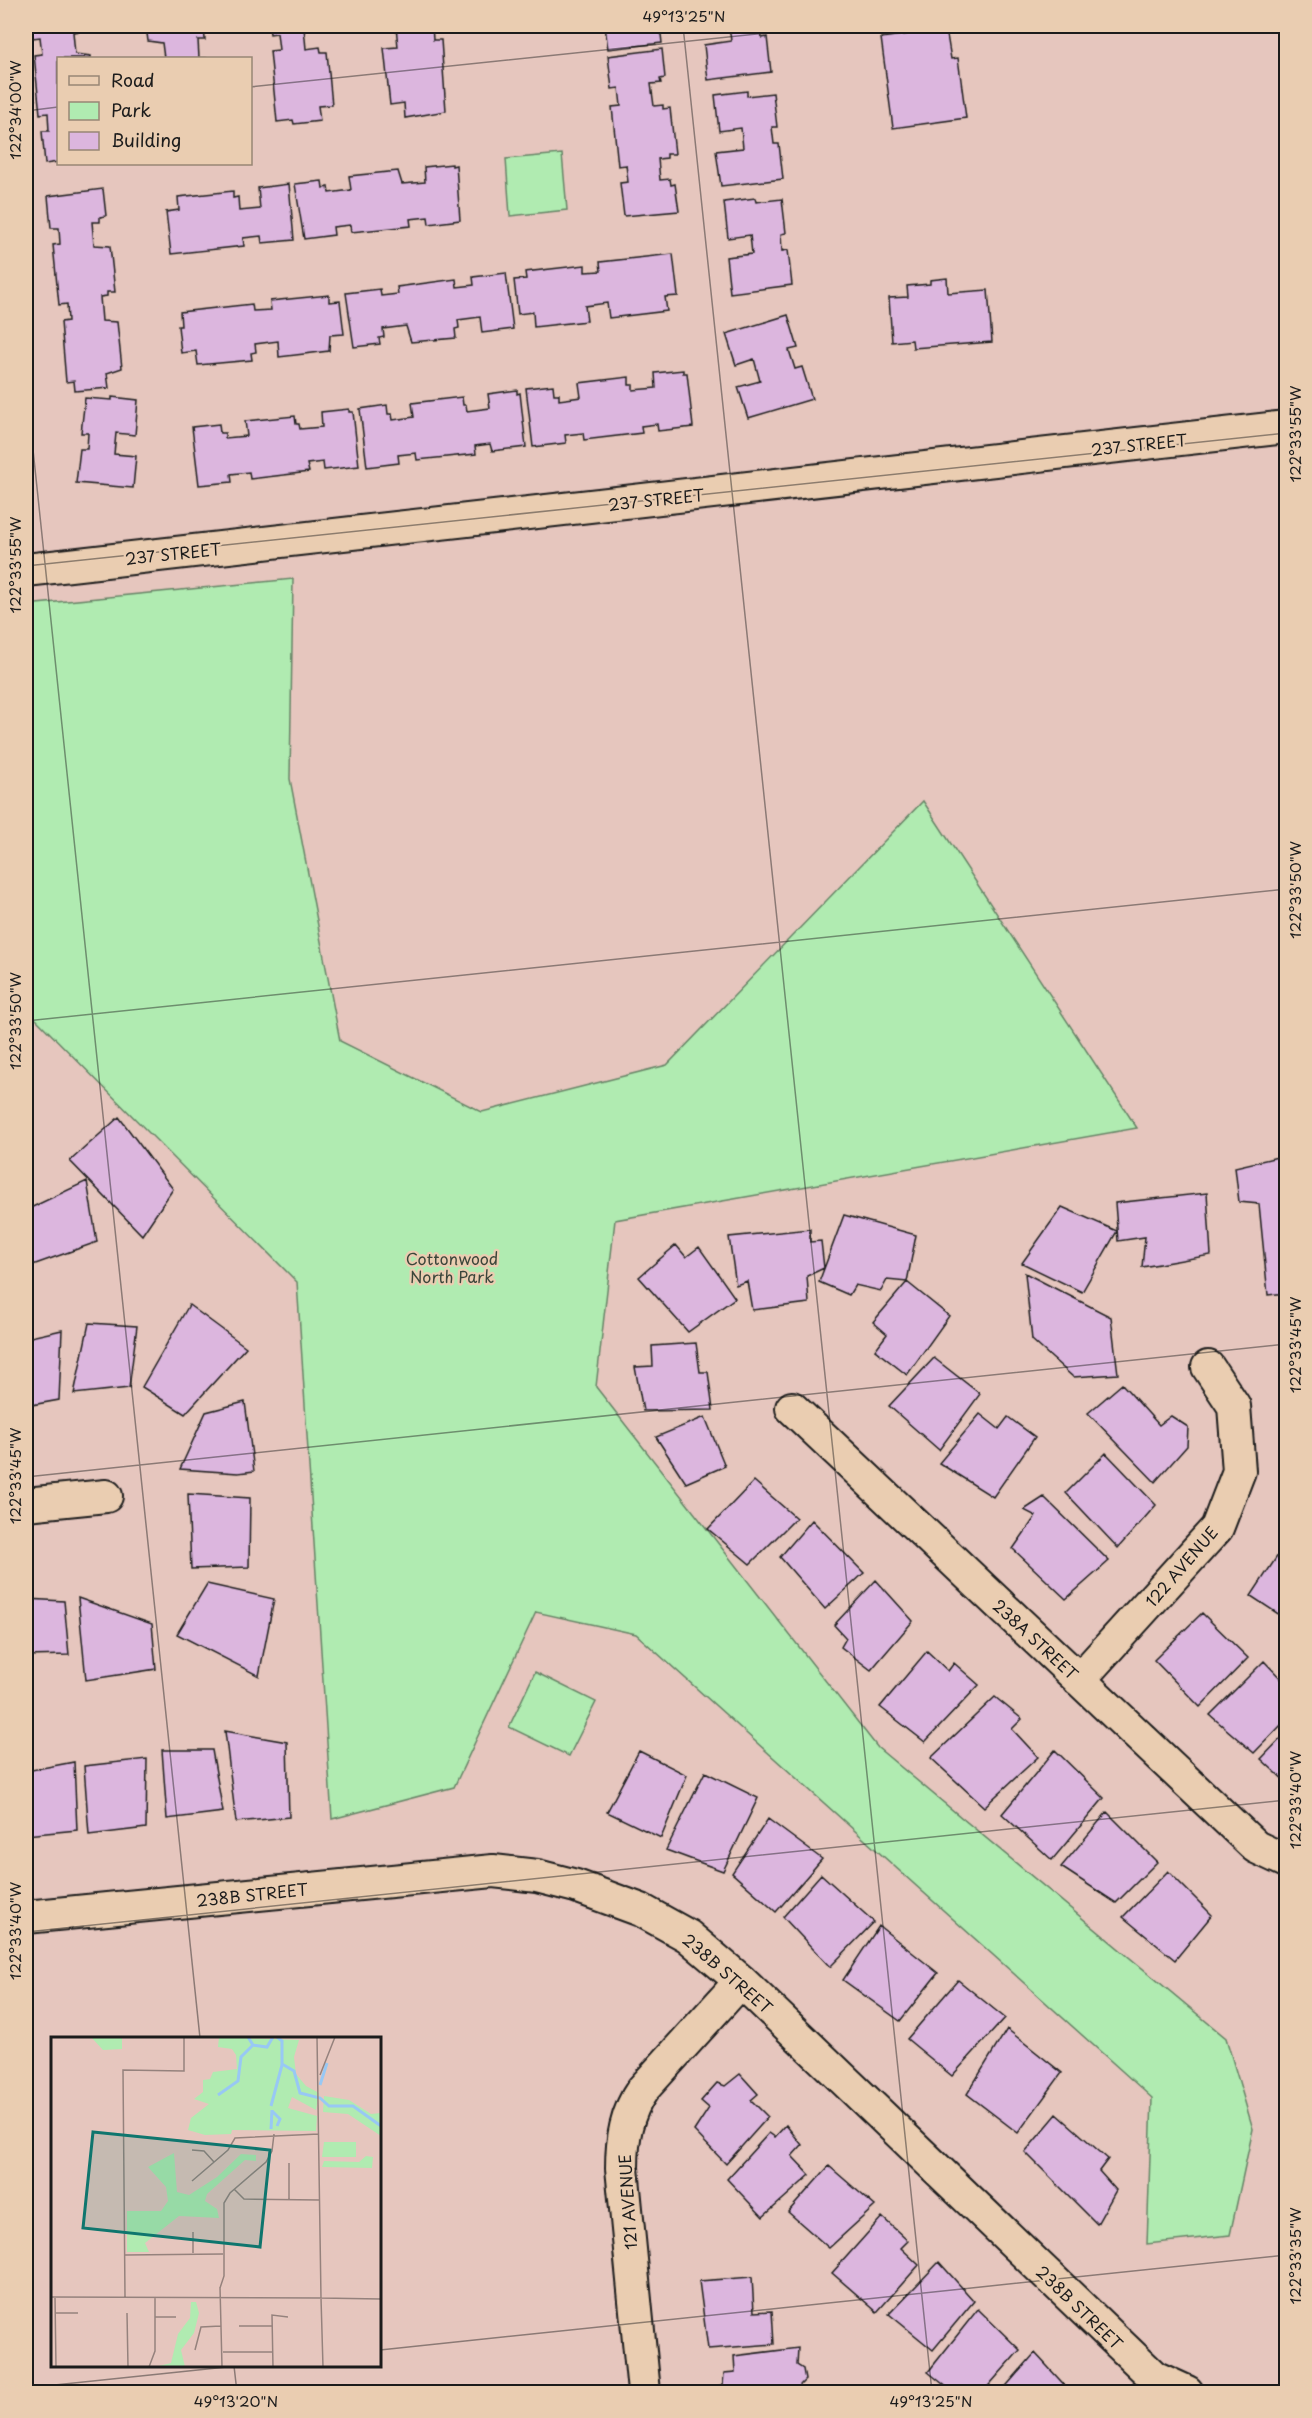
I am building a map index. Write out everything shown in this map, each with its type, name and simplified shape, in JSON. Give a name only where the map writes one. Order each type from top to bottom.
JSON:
[{"type":"street","name":"237 STREET","points":[[26,570],[1287,427]]},
{"type":"street","name":"122 AVENUE","points":[[1079,1680],[1217,1528],[1239,1471],[1234,1406],[1208,1367]]},
{"type":"street","name":"238A STREET","points":[[792,1408],[1256,1847],[1287,1861]]},
{"type":"street","points":[[26,1504],[106,1497]]},
{"type":"street","name":"238B STREET","points":[[26,1917],[493,1871],[537,1875],[641,1910],[688,1936],[741,1981],[1154,2377],[1187,2392]]},
{"type":"street","name":"121 AVENUE","points":[[644,2392],[622,2168],[622,2142],[627,2120],[643,2089],[741,1981]]},
{"type":"green space","points":[[562,154],[567,210],[510,216],[506,159]]},
{"type":"green space","name":"Cottonwood North Park","points":[[293,579],[290,779],[340,1041],[482,1112],[667,1065],[923,801],[1137,1128],[615,1220],[596,1387],[878,1748],[1226,2038],[1253,2129],[1230,2235],[1147,2244],[1152,2098],[636,1634],[536,1612],[454,1787],[332,1819],[297,1282],[26,1009],[26,605]]},
{"type":"green space","points":[[535,1672],[596,1702],[569,1756],[509,1727]]},
{"type":"building","points":[[31,26],[80,26],[81,31],[73,32],[75,54],[91,56],[57,57],[57,162],[45,164],[42,131],[49,131],[48,113],[40,114],[34,55],[42,54],[40,37],[33,38]]},
{"type":"building","points":[[146,26],[204,26],[205,40],[198,40],[199,57],[164,57],[162,43],[148,41]]},
{"type":"building","points":[[269,26],[318,26],[304,28],[306,49],[320,47],[321,52],[327,52],[332,105],[318,106],[320,121],[294,124],[293,120],[277,122],[270,51],[279,50],[277,33],[270,34]]},
{"type":"building","points":[[396,26],[432,26],[433,40],[441,40],[446,111],[405,118],[404,103],[390,105],[384,48],[398,47]]},
{"type":"building","points":[[605,26],[660,26],[662,43],[608,49]]},
{"type":"building","points":[[729,26],[760,26],[762,38],[767,37],[771,72],[708,80],[704,45],[731,41]]},
{"type":"building","points":[[946,29],[951,59],[958,58],[966,118],[893,128],[881,38]]},
{"type":"building","points":[[662,49],[665,78],[660,79],[661,83],[651,84],[654,106],[663,105],[663,109],[670,108],[675,154],[667,154],[667,158],[658,159],[660,180],[670,179],[671,185],[675,184],[679,211],[624,216],[620,183],[628,182],[626,165],[618,166],[612,107],[621,106],[619,88],[612,89],[608,56]]},
{"type":"building","points":[[747,91],[747,96],[773,93],[777,127],[772,127],[774,144],[779,144],[783,179],[721,186],[716,151],[743,148],[741,128],[719,131],[715,95]]},
{"type":"building","points":[[452,164],[452,166],[456,165],[460,220],[429,224],[428,217],[410,219],[411,226],[351,232],[350,225],[333,227],[334,235],[304,239],[295,184],[322,181],[323,188],[328,187],[329,193],[351,190],[349,176],[398,171],[402,184],[425,182],[424,167]]},
{"type":"building","points":[[289,184],[294,240],[262,243],[261,236],[243,238],[244,246],[171,254],[166,212],[179,210],[178,197],[233,191],[233,198],[238,197],[239,211],[260,209],[258,188]]},
{"type":"building","points":[[103,189],[106,216],[100,217],[100,222],[92,222],[94,245],[110,246],[115,292],[107,292],[107,296],[100,297],[102,321],[117,322],[122,368],[107,373],[109,388],[75,391],[74,381],[66,382],[61,322],[68,321],[67,304],[59,305],[53,245],[60,244],[59,228],[51,228],[48,196]]},
{"type":"building","points":[[755,198],[756,202],[782,199],[786,233],[781,234],[782,251],[788,250],[792,285],[730,293],[726,257],[752,254],[750,235],[728,238],[724,202]]},
{"type":"building","points":[[673,254],[678,296],[665,297],[667,311],[609,318],[607,303],[585,306],[587,321],[534,327],[533,312],[518,314],[514,280],[526,279],[525,272],[585,265],[585,272],[601,271],[600,262]]},
{"type":"building","points":[[506,273],[513,329],[482,333],[480,317],[458,320],[459,328],[455,329],[456,338],[411,342],[406,326],[383,329],[384,337],[379,338],[380,344],[354,347],[346,293],[380,289],[381,296],[398,294],[397,287],[456,279],[457,287],[474,285],[473,277]]},
{"type":"building","points":[[947,278],[948,293],[988,290],[992,342],[913,348],[912,340],[892,342],[889,298],[908,297],[907,286],[930,284],[930,280]]},
{"type":"building","points":[[329,295],[329,302],[340,301],[344,334],[330,335],[329,351],[279,357],[278,341],[255,344],[256,352],[251,353],[252,360],[198,365],[196,351],[181,353],[178,326],[181,326],[180,312],[252,304],[253,311],[271,310],[270,301]]},
{"type":"building","points":[[788,315],[798,348],[789,350],[795,369],[802,367],[812,399],[748,418],[738,387],[760,381],[754,359],[736,365],[726,334]]},
{"type":"building","points":[[683,370],[683,373],[687,373],[693,427],[658,431],[657,424],[641,426],[642,433],[584,440],[583,433],[565,435],[566,443],[533,447],[526,388],[553,385],[554,394],[559,394],[559,400],[581,397],[579,383],[629,377],[629,385],[633,385],[633,390],[656,388],[655,373]]},
{"type":"building","points":[[517,390],[517,394],[520,393],[526,447],[492,451],[490,444],[475,446],[476,454],[417,460],[416,453],[398,455],[399,463],[367,467],[360,409],[387,405],[388,414],[392,414],[393,420],[414,417],[412,403],[462,397],[467,411],[490,408],[488,394]]},
{"type":"building","points":[[112,397],[138,400],[135,435],[116,433],[114,454],[136,456],[133,488],[76,483],[80,449],[87,449],[88,433],[81,433],[85,398],[112,400]]},
{"type":"building","points":[[349,409],[349,412],[353,412],[359,466],[324,470],[323,462],[307,464],[309,472],[250,479],[249,472],[231,474],[232,482],[199,485],[192,427],[219,424],[220,433],[225,433],[225,438],[247,436],[245,421],[295,416],[296,424],[299,424],[300,429],[322,427],[321,412]]},
{"type":"building","points":[[119,1117],[173,1189],[142,1235],[70,1161]]},
{"type":"building","points":[[1286,1155],[1286,1293],[1268,1295],[1259,1204],[1239,1202],[1235,1167]]},
{"type":"building","points":[[87,1181],[97,1242],[30,1266],[26,1247],[26,1210]]},
{"type":"building","points":[[1207,1193],[1211,1255],[1142,1267],[1145,1237],[1118,1241],[1115,1203]]},
{"type":"building","points":[[1062,1207],[1117,1231],[1082,1292],[1022,1263]]},
{"type":"building","points":[[844,1215],[916,1235],[907,1282],[887,1280],[881,1291],[855,1285],[849,1295],[819,1282]]},
{"type":"building","points":[[810,1229],[810,1242],[821,1241],[824,1268],[807,1276],[809,1303],[752,1310],[747,1281],[736,1285],[729,1237]]},
{"type":"building","points":[[676,1245],[686,1257],[699,1247],[735,1298],[688,1332],[639,1277]]},
{"type":"building","points":[[1025,1273],[1111,1317],[1118,1374],[1073,1377],[1032,1340]]},
{"type":"building","points":[[907,1282],[949,1316],[907,1375],[875,1350],[887,1334],[873,1322]]},
{"type":"building","points":[[189,1305],[246,1347],[185,1414],[142,1387]]},
{"type":"building","points":[[89,1323],[137,1326],[129,1388],[74,1394]]},
{"type":"building","points":[[62,1330],[59,1400],[26,1406],[26,1338]]},
{"type":"building","points":[[696,1343],[700,1372],[708,1372],[713,1410],[643,1411],[635,1367],[653,1366],[652,1346]]},
{"type":"building","points":[[934,1358],[980,1394],[939,1450],[889,1406]]},
{"type":"building","points":[[1122,1384],[1159,1425],[1171,1416],[1188,1427],[1187,1446],[1155,1482],[1088,1413]]},
{"type":"building","points":[[245,1402],[254,1471],[238,1473],[180,1469],[206,1412]]},
{"type":"building","points":[[980,1414],[999,1429],[1008,1417],[1035,1437],[993,1497],[939,1463]]},
{"type":"building","points":[[705,1417],[725,1466],[686,1483],[656,1437]]},
{"type":"building","points":[[1106,1453],[1156,1505],[1118,1548],[1066,1493]]},
{"type":"building","points":[[754,1481],[796,1518],[750,1564],[708,1529]]},
{"type":"building","points":[[188,1494],[250,1498],[249,1567],[191,1569]]},
{"type":"building","points":[[1044,1497],[1109,1561],[1066,1599],[1013,1549],[1036,1516],[1024,1510]]},
{"type":"building","points":[[812,1520],[864,1573],[825,1609],[780,1557]]},
{"type":"building","points":[[1284,1546],[1286,1547],[1286,1619],[1251,1596]]},
{"type":"building","points":[[876,1580],[913,1621],[871,1670],[841,1647],[846,1638],[834,1625]]},
{"type":"building","points":[[207,1584],[274,1599],[259,1676],[177,1634]]},
{"type":"building","points":[[78,1598],[152,1624],[156,1669],[86,1680]]},
{"type":"building","points":[[26,1599],[64,1601],[69,1655],[26,1656]]},
{"type":"building","points":[[1202,1613],[1248,1658],[1200,1707],[1154,1660]]},
{"type":"building","points":[[927,1651],[948,1671],[954,1663],[979,1685],[925,1742],[880,1707]]},
{"type":"building","points":[[1264,1661],[1286,1684],[1286,1720],[1254,1753],[1210,1715]]},
{"type":"building","points":[[995,1697],[1022,1719],[1012,1729],[1038,1757],[984,1807],[931,1758]]},
{"type":"building","points":[[225,1731],[287,1742],[289,1817],[236,1822]]},
{"type":"building","points":[[1286,1733],[1286,1782],[1261,1759]]},
{"type":"building","points":[[162,1750],[212,1750],[223,1812],[167,1819]]},
{"type":"building","points":[[1055,1750],[1104,1798],[1052,1860],[1002,1814]]},
{"type":"building","points":[[639,1751],[687,1775],[661,1838],[607,1812]]},
{"type":"building","points":[[147,1759],[146,1828],[89,1835],[84,1766]]},
{"type":"building","points":[[74,1762],[77,1830],[26,1835],[26,1771]]},
{"type":"building","points":[[705,1772],[758,1798],[723,1871],[666,1850]]},
{"type":"building","points":[[1107,1812],[1157,1862],[1116,1903],[1061,1867]]},
{"type":"building","points":[[768,1819],[822,1859],[776,1912],[732,1873]]},
{"type":"building","points":[[1168,1871],[1212,1915],[1175,1960],[1123,1917]]},
{"type":"building","points":[[821,1874],[874,1922],[830,1967],[783,1917]]},
{"type":"building","points":[[879,1926],[938,1973],[900,2021],[843,1980]]},
{"type":"building","points":[[958,1980],[1005,2018],[952,2076],[907,2039]]},
{"type":"building","points":[[1007,2029],[1062,2073],[1018,2133],[967,2094]]},
{"type":"building","points":[[740,2074],[758,2094],[751,2100],[768,2117],[726,2164],[694,2131],[709,2108],[701,2101],[717,2083],[725,2086]]},
{"type":"building","points":[[1057,2114],[1108,2159],[1099,2171],[1116,2190],[1097,2224],[1025,2152]]},
{"type":"building","points":[[786,2125],[802,2145],[792,2156],[810,2175],[763,2217],[727,2179],[769,2133],[775,2137]]},
{"type":"building","points":[[829,2166],[875,2206],[829,2248],[788,2212]]},
{"type":"building","points":[[882,2217],[908,2241],[901,2248],[919,2265],[877,2312],[832,2273]]},
{"type":"building","points":[[939,2262],[974,2301],[933,2350],[889,2314]]},
{"type":"building","points":[[752,2277],[754,2312],[772,2311],[774,2344],[708,2349],[699,2281]]},
{"type":"building","points":[[978,2309],[1020,2350],[983,2392],[953,2392],[928,2372]]},
{"type":"building","points":[[798,2348],[797,2365],[803,2369],[805,2380],[800,2385],[800,2392],[711,2392],[711,2387],[723,2385],[724,2373],[735,2372],[734,2356]]},
{"type":"building","points":[[1035,2353],[1071,2392],[1001,2392]]}]
